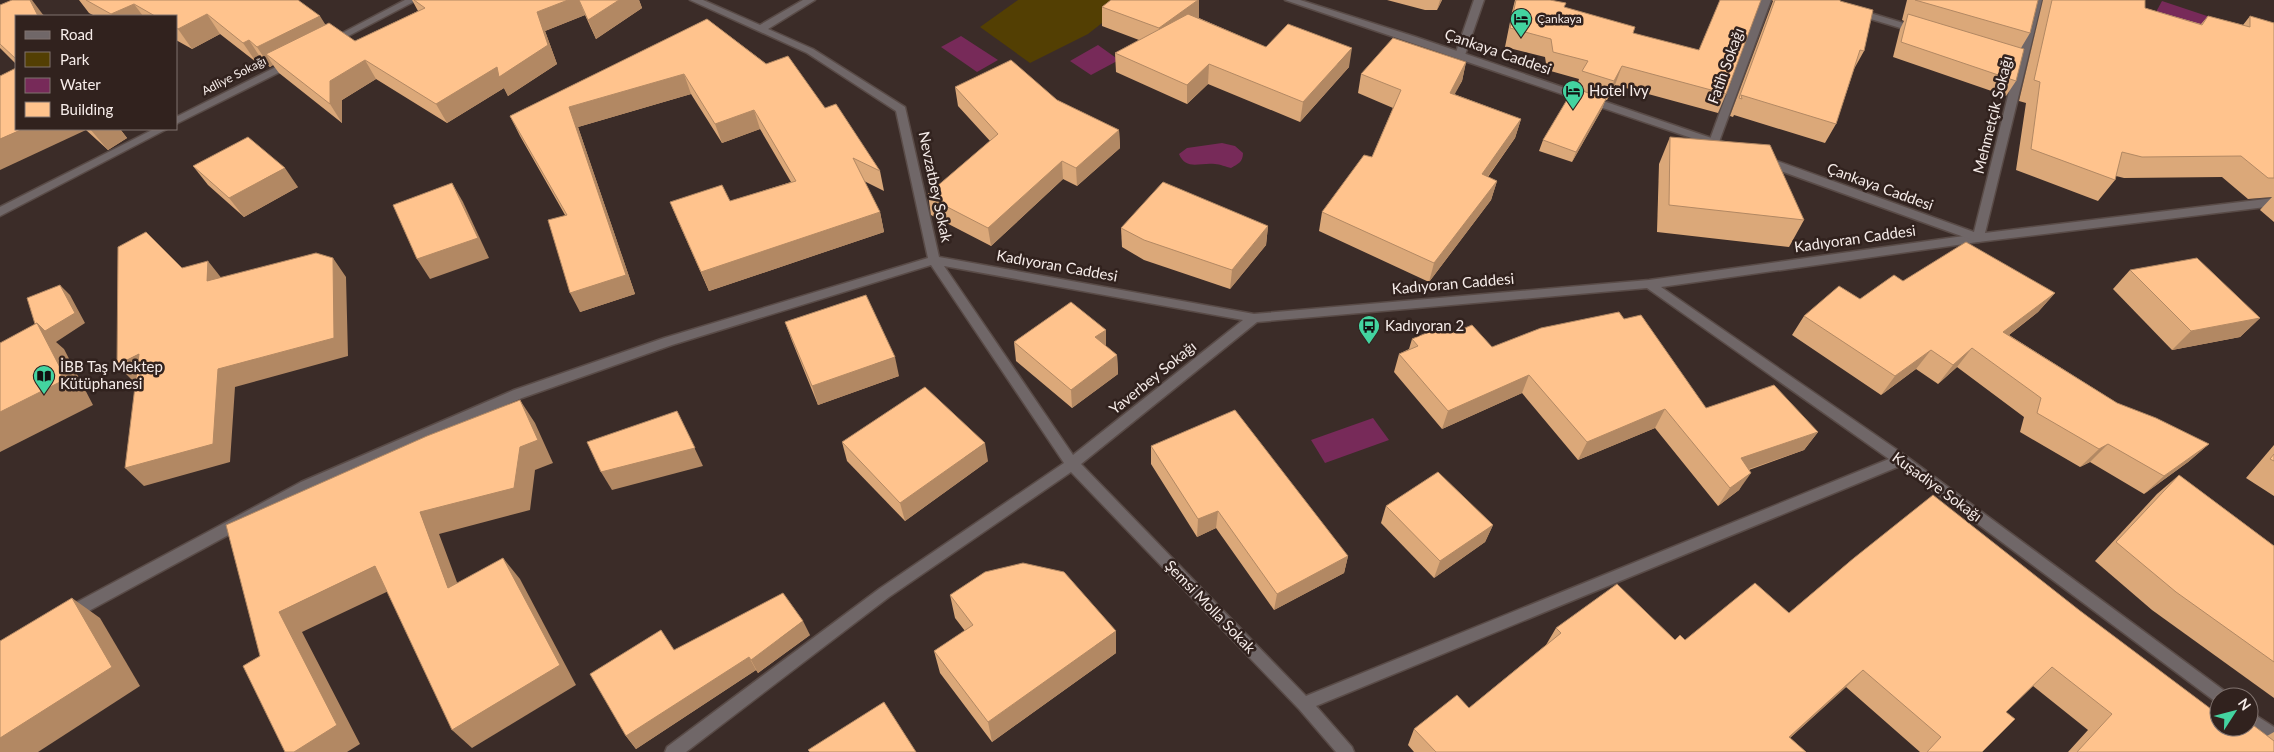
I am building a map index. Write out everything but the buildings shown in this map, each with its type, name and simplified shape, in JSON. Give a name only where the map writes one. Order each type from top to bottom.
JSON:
[{"type":"street","points":[[325,45],[412,0]]},
{"type":"street","name":"Nevzatbey Sokak","points":[[695,0],[810,51],[901,109],[934,260],[1072,464]]},
{"type":"street","points":[[760,29],[810,0]]},
{"type":"street","name":"Çankaya Caddesi","points":[[1290,0],[1460,55],[1732,149]]},
{"type":"street","points":[[1460,55],[1479,0]]},
{"type":"street","name":"Fatih Sokağı","points":[[1714,142],[1766,0]]},
{"type":"street","name":"Mehmetçik Sokağı","points":[[1978,238],[2018,59],[2037,0]]},
{"type":"street","points":[[1844,8],[1929,33]]},
{"type":"street","name":"Adliye Sokağı","points":[[178,120],[298,58]]},
{"type":"street","points":[[0,212],[160,130]]},
{"type":"street","name":"Çankaya Caddesi","points":[[1750,155],[1978,238]]},
{"type":"street","name":"Kadıyoran Caddesi","points":[[934,260],[1254,318],[1649,284],[1978,238],[2274,202]]},
{"type":"street","points":[[56,621],[306,486],[518,394],[668,341],[934,260]]},
{"type":"street","name":"Kuşadiye Sokağı","points":[[1649,284],[1901,460],[2209,688]]},
{"type":"street","name":"Yaverbey Sokağı","points":[[673,752],[884,593],[1072,464],[1254,318]]},
{"type":"street","points":[[1304,704],[1901,460]]},
{"type":"street","name":"Şemsi Molla Sokak","points":[[1072,464],[1304,704],[1346,752]]},
{"type":"street","points":[[2259,725],[2274,736]]},
{"type":"green space","points":[[1018,0],[1130,1],[1088,34],[1030,63],[980,27]]},
{"type":"water","points":[[2162,1],[2210,17],[2208,28],[2156,12]]},
{"type":"water","points":[[961,36],[998,60],[977,72],[941,47]]},
{"type":"water","points":[[1098,45],[1119,60],[1091,75],[1070,61]]},
{"type":"water","points":[[1222,143],[1235,146],[1243,153],[1241,161],[1231,168],[1217,164],[1190,164],[1185,162],[1179,154],[1187,148]]},
{"type":"water","points":[[1373,418],[1389,440],[1325,463],[1311,440]]},
{"type":"place","name":"Çankaya","points":[[1521,38]]},
{"type":"place","name":"Hotel Ivy","points":[[1573,110]]},
{"type":"place","name":"Kadıyoran 2","points":[[1369,345]]},
{"type":"place","name":"İBB Taş Mektep Kütüphanesi","points":[[44,395]]}]
